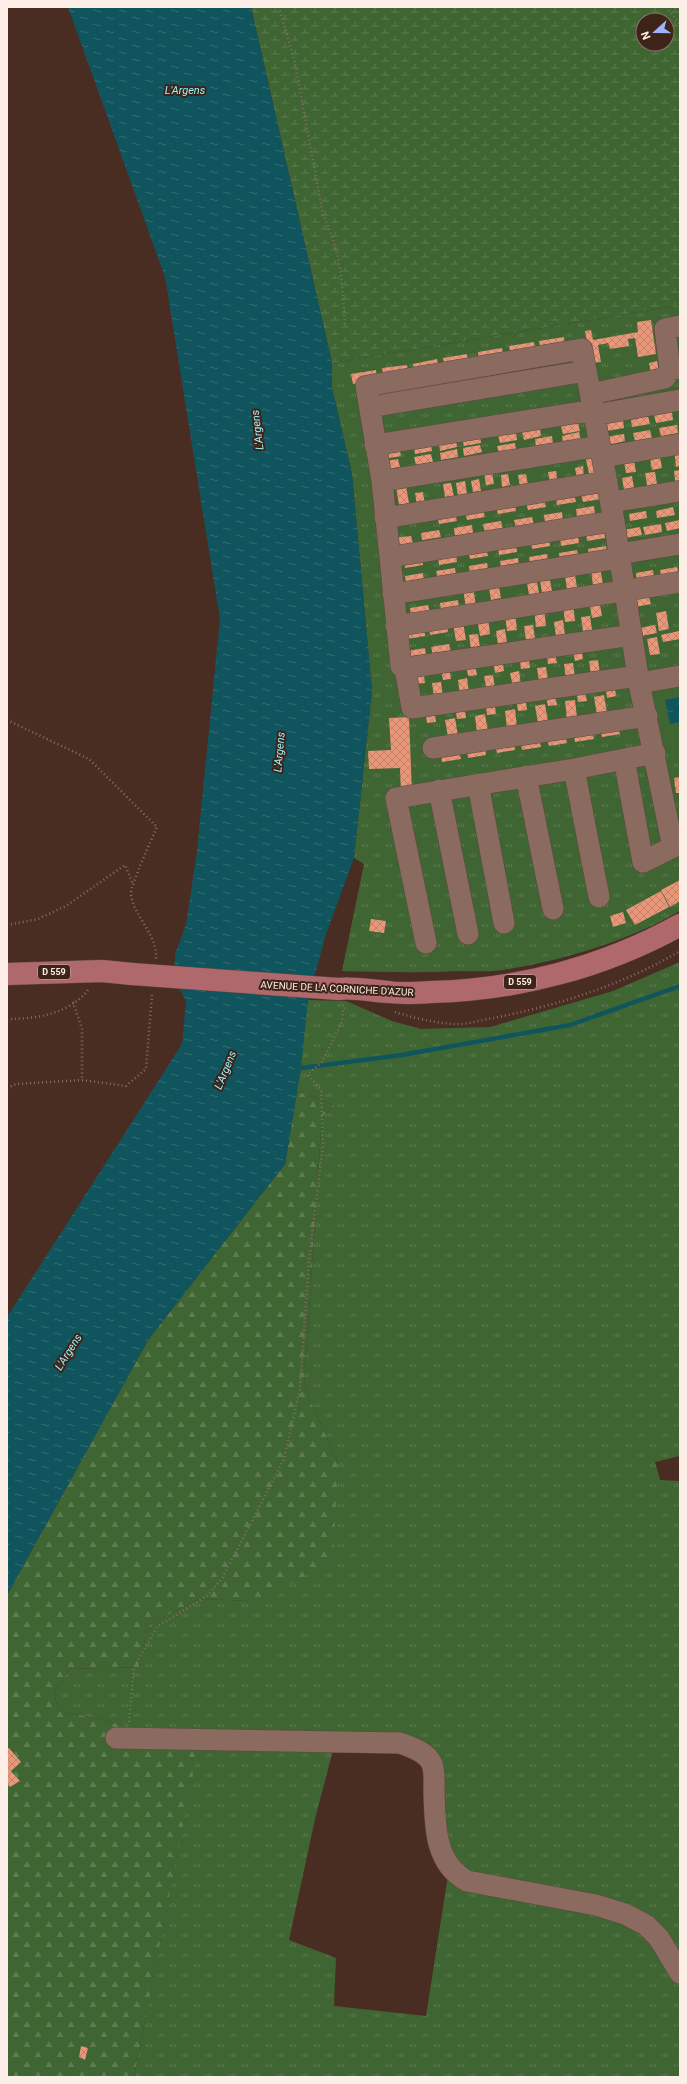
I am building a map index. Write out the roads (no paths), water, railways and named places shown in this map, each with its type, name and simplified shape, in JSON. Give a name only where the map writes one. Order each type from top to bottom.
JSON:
[{"type":"main road","name":"AVENUE DE LA CORNICHE D'AZUR","points":[[7,974],[102,971],[343,997],[351,987],[390,992],[431,992],[486,989],[590,965],[637,947],[680,925]]},
{"type":"street","points":[[593,407],[665,378],[675,369],[665,328],[680,326]]},
{"type":"street","points":[[624,759],[642,862],[673,847],[655,753],[638,680],[632,635],[607,481],[582,349],[366,386],[382,481],[400,666],[405,668],[632,635]]},
{"type":"street","points":[[375,444],[593,407],[680,400]]},
{"type":"street","points":[[382,481],[601,451],[680,444]]},
{"type":"street","points":[[385,518],[607,481]]},
{"type":"street","points":[[390,557],[612,512],[680,491]]},
{"type":"street","points":[[394,594],[619,556],[680,544]]},
{"type":"street","points":[[396,626],[625,592],[680,582]]},
{"type":"street","points":[[405,668],[412,708],[680,676]]},
{"type":"street","points":[[433,748],[647,716]]},
{"type":"street","points":[[426,943],[396,798],[574,769],[655,753]]},
{"type":"street","points":[[574,769],[599,897]]},
{"type":"street","points":[[526,776],[553,909]]},
{"type":"street","points":[[478,784],[504,923]]},
{"type":"street","points":[[439,790],[468,934]]},
{"type":"street","points":[[116,1738],[400,1742],[413,1747],[424,1754],[432,1764],[435,1828],[441,1851],[455,1874],[467,1881],[596,1905],[625,1914],[646,1924],[660,1938],[680,1973]]},
{"type":"water","name":"L'Argens","points":[[68,7],[251,7],[332,363],[332,388],[352,474],[372,691],[354,858],[326,934],[308,1000],[301,1068],[285,1164],[148,1340],[7,1595],[7,1317],[182,1044],[186,1001],[174,978],[175,954],[186,925],[197,851],[220,619],[165,277]]},
{"type":"water","points":[[680,697],[680,722],[670,724],[665,700]]},
{"type":"waterway","points":[[296,1067],[301,1068],[402,1055],[570,1025],[680,986]]}]
